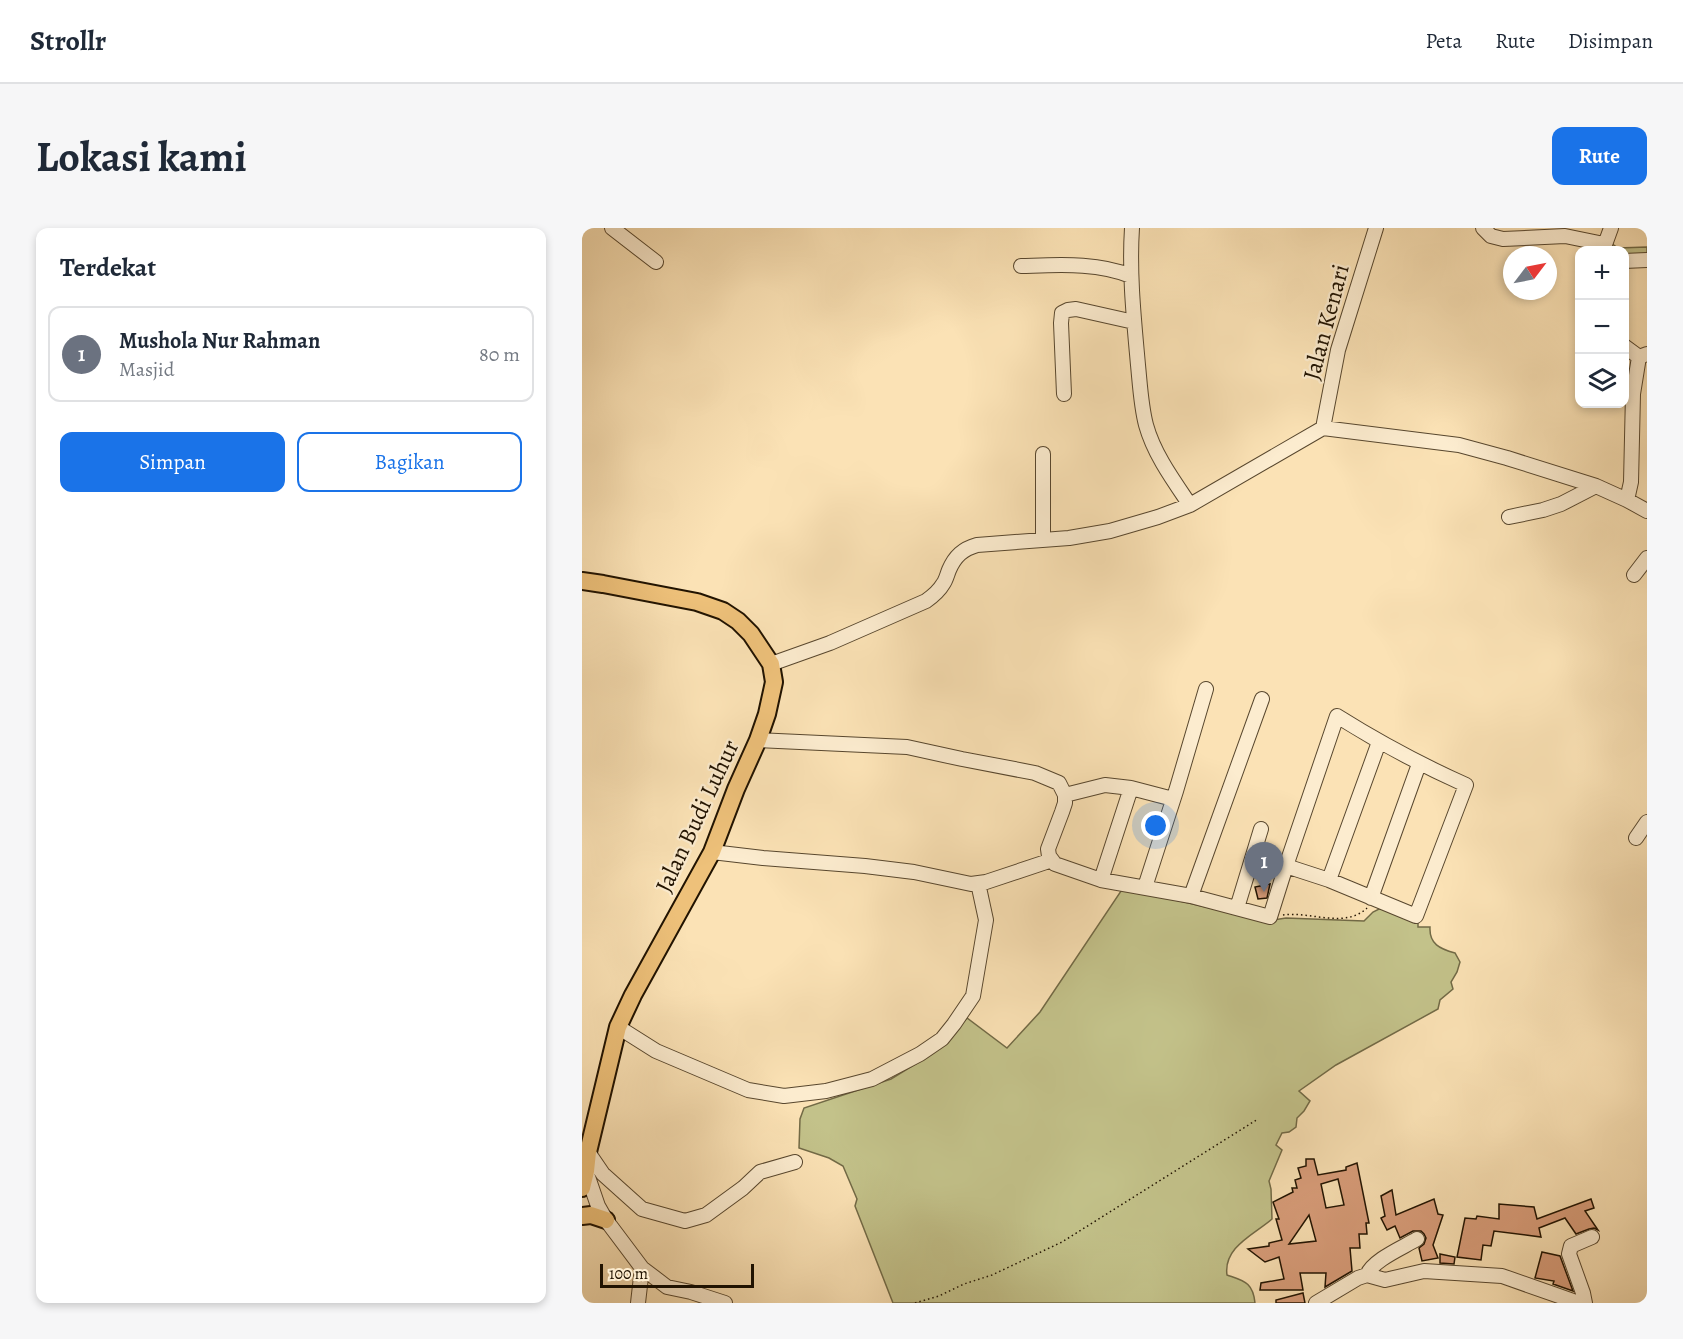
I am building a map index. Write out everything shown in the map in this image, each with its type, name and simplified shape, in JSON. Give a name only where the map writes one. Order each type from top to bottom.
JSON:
[{"type":"main road","points":[[582,581],[697,602],[723,611],[751,634],[771,664]]},
{"type":"main road","name":"Jalan Budi Luhur","points":[[582,1188],[588,1152],[618,1027],[633,995],[712,852],[767,714],[774,682],[771,664]]},
{"type":"main road","points":[[582,1216],[591,1215],[606,1220]]},
{"type":"street","points":[[612,228],[656,262]]},
{"type":"street","points":[[1132,228],[1131,276],[1142,407],[1146,425],[1160,459],[1190,505]]},
{"type":"street","name":"Jalan Kenari","points":[[1323,428],[1338,350],[1376,228]]},
{"type":"street","points":[[1483,228],[1491,236],[1503,239],[1565,236],[1600,246]]},
{"type":"street","points":[[1603,246],[1611,228]]},
{"type":"street","points":[[1629,261],[1647,260]]},
{"type":"street","points":[[1021,266],[1089,267],[1131,276]]},
{"type":"street","points":[[1064,394],[1062,313],[1076,309],[1134,322]]},
{"type":"street","points":[[1627,500],[1631,482],[1633,394],[1643,356],[1629,349]]},
{"type":"street","points":[[771,664],[830,643],[926,601],[936,594],[962,551],[968,548],[977,545],[1069,538],[1110,531],[1158,518],[1190,505],[1323,428],[1459,445],[1596,486],[1647,511]]},
{"type":"street","points":[[1043,454],[1043,540]]},
{"type":"street","points":[[1509,517],[1561,504],[1596,486]]},
{"type":"street","points":[[1634,576],[1647,558]]},
{"type":"street","points":[[1145,887],[1206,689]]},
{"type":"street","points":[[1191,896],[1262,699]]},
{"type":"street","points":[[758,740],[907,747],[1035,773],[1053,779],[1059,783],[1065,795],[1062,812],[1048,849],[1052,860],[1061,867],[1101,880],[1191,896],[1270,917],[1286,866],[1337,716],[1419,764],[1466,785],[1416,916],[1329,880],[1286,866]]},
{"type":"street","points":[[1329,880],[1379,742]]},
{"type":"street","points":[[1371,898],[1419,764]]},
{"type":"street","points":[[1065,795],[1105,785],[1131,788],[1173,799]]},
{"type":"street","points":[[1101,880],[1131,788]]},
{"type":"street","points":[[1636,838],[1647,822]]},
{"type":"street","points":[[1237,908],[1261,829]]},
{"type":"street","points":[[712,852],[914,872],[970,884],[986,882],[1052,860]]},
{"type":"street","points":[[618,1027],[656,1051],[748,1090],[784,1096],[826,1091],[872,1078],[920,1054],[942,1039],[973,996],[986,920],[978,883]]},
{"type":"street","points":[[588,1152],[603,1174],[642,1209],[685,1221],[706,1215],[743,1188],[760,1172],[795,1162]]},
{"type":"street","points":[[586,1171],[598,1206],[606,1220],[642,1268],[667,1287],[690,1298],[725,1303]]},
{"type":"street","points":[[1585,1303],[1569,1249],[1592,1237]]},
{"type":"street","points":[[1367,1275],[1370,1268],[1379,1261],[1417,1239]]},
{"type":"street","points":[[639,1303],[642,1268]]},
{"type":"street","points":[[1316,1303],[1367,1275],[1385,1280],[1424,1271],[1502,1276],[1579,1303]]},
{"type":"path","points":[[1270,917],[1294,913],[1353,918],[1367,910],[1371,898]]},
{"type":"path","points":[[915,1303],[992,1275],[1062,1242],[1258,1119]]},
{"type":"shaded area","points":[[1647,247],[1647,259],[1629,265],[1629,248]]},
{"type":"shaded area","points":[[1123,888],[1267,921],[1286,918],[1364,921],[1381,908],[1418,922],[1418,927],[1430,927],[1431,938],[1434,942],[1445,950],[1455,953],[1460,962],[1451,982],[1453,989],[1440,1000],[1438,1009],[1336,1065],[1299,1091],[1310,1101],[1297,1118],[1296,1127],[1289,1132],[1282,1133],[1276,1145],[1282,1150],[1269,1181],[1272,1219],[1235,1249],[1227,1265],[1227,1275],[1250,1286],[1255,1303],[893,1303],[855,1206],[857,1199],[843,1166],[829,1158],[799,1148],[800,1119],[804,1108],[891,1079],[932,1054],[967,1018],[1007,1048],[1040,1012]]},
{"type":"building","points":[[1270,884],[1267,898],[1258,899],[1255,887]]},
{"type":"building","points":[[1306,1159],[1314,1159],[1318,1175],[1346,1170],[1346,1167],[1357,1163],[1369,1223],[1366,1223],[1367,1234],[1359,1234],[1360,1248],[1350,1248],[1352,1271],[1325,1287],[1326,1273],[1300,1273],[1303,1290],[1260,1290],[1261,1283],[1284,1279],[1279,1257],[1265,1262],[1248,1249],[1269,1246],[1269,1243],[1282,1240],[1276,1219],[1279,1219],[1273,1202],[1293,1192],[1292,1188],[1297,1188],[1295,1180],[1301,1178],[1298,1168],[1306,1166]],"holes":[[[1338,1179],[1344,1205],[1326,1208],[1321,1184]],[[1309,1215],[1316,1241],[1289,1244]]]},
{"type":"building","points":[[1392,1190],[1396,1215],[1434,1199],[1438,1214],[1443,1215],[1433,1245],[1438,1258],[1422,1261],[1419,1248],[1424,1244],[1426,1238],[1421,1231],[1413,1231],[1400,1238],[1395,1226],[1387,1230],[1381,1218],[1385,1216],[1381,1196]]},
{"type":"building","points":[[1591,1199],[1594,1208],[1585,1211],[1598,1230],[1594,1228],[1576,1234],[1565,1218],[1539,1228],[1541,1237],[1494,1231],[1491,1246],[1483,1245],[1481,1260],[1457,1257],[1465,1218],[1476,1219],[1477,1216],[1499,1219],[1499,1204],[1534,1207],[1537,1219]]},
{"type":"building","points":[[1542,1252],[1560,1256],[1573,1291],[1553,1284],[1554,1281],[1535,1278]]},
{"type":"building","points":[[1440,1254],[1455,1257],[1454,1264],[1440,1263]]},
{"type":"building","points":[[1303,1293],[1305,1303],[1276,1303],[1276,1300]]},
{"type":"place","name":"Mushola Nur Rahman","points":[[1264,892]]}]
